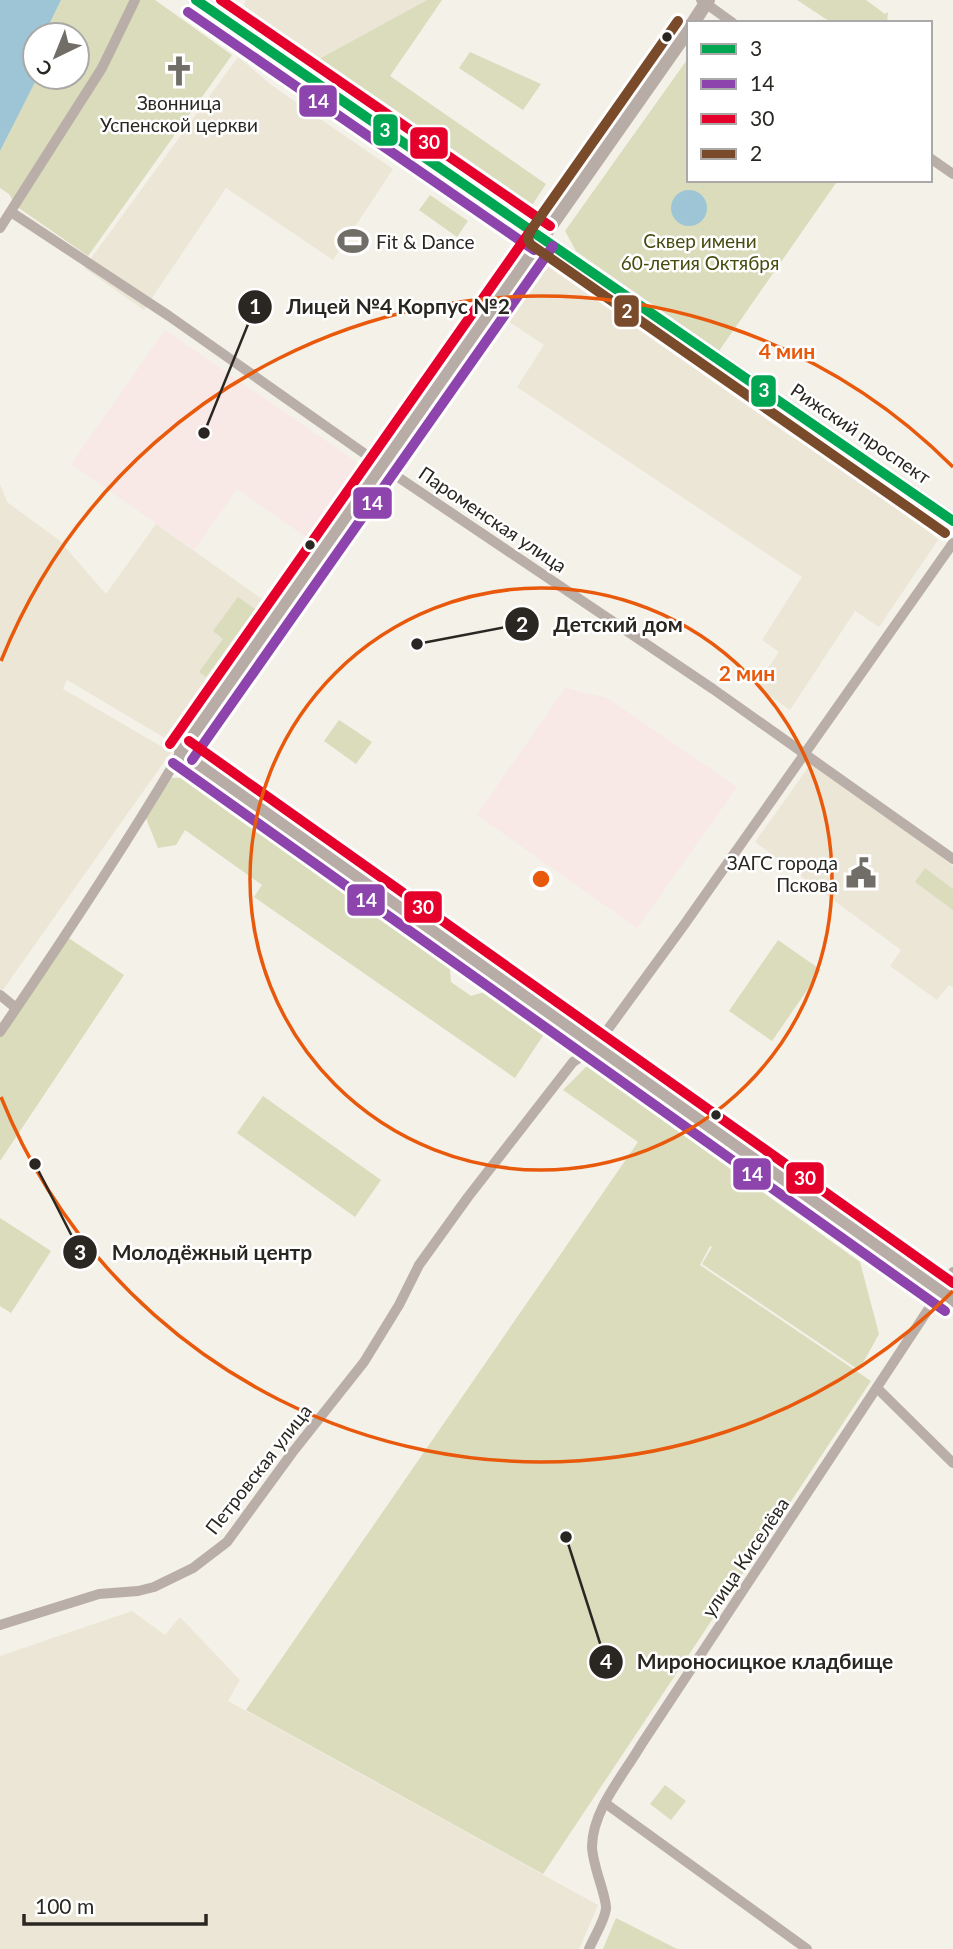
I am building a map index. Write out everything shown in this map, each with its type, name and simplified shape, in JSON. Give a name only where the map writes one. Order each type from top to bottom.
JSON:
[{"type":"main road","name":"Рижский проспект","points":[[196,0],[953,521]]},
{"type":"main road","points":[[694,21],[705,1]]},
{"type":"main road","points":[[687,32],[181,752],[953,1300]]},
{"type":"street","points":[[0,228],[102,68],[135,0]]},
{"type":"street","points":[[705,1],[730,21]]},
{"type":"street","points":[[932,159],[953,174]]},
{"type":"street","name":"Пароменская улица","points":[[11,212],[169,316],[382,465],[713,688],[953,859]]},
{"type":"street","name":"Петровская улица","points":[[0,1625],[99,1594],[154,1587],[193,1568],[227,1542],[292,1453],[364,1362],[399,1305],[419,1265],[468,1197],[573,1062],[595,1047],[953,543]]},
{"type":"street","points":[[0,1032],[139,823],[181,752]]},
{"type":"street","points":[[0,995],[16,1008]]},
{"type":"street","name":"улица Киселёва","points":[[589,1949],[606,1908],[594,1866],[592,1845],[595,1822],[605,1803],[953,1272]]},
{"type":"street","points":[[877,1389],[953,1463]]},
{"type":"street","points":[[605,1803],[807,1949]]},
{"type":"shaded area","points":[[246,0],[427,0],[319,59],[243,7]]},
{"type":"shaded area","points":[[238,57],[274,87],[393,169],[333,260],[226,188],[144,310],[84,268]]},
{"type":"shaded area","points":[[544,261],[793,438],[812,446],[916,517],[938,540],[879,627],[855,611],[790,710],[756,686],[779,652],[762,640],[802,577],[517,387],[544,345],[502,317]]},
{"type":"shaded area","points":[[165,330],[364,467],[313,542],[237,489],[194,550],[71,464]]},
{"type":"shaded area","points":[[0,484],[7,502],[59,540],[106,594],[156,524],[272,606],[175,744],[67,680],[63,689],[171,752],[0,994]]},
{"type":"shaded area","points":[[565,688],[607,698],[737,787],[637,928],[477,815]]},
{"type":"shaded area","points":[[812,762],[953,866],[953,987],[949,985],[937,1000],[890,966],[901,950],[755,842]]},
{"type":"shaded area","points":[[132,1611],[165,1635],[180,1617],[240,1680],[228,1701],[598,1905],[579,1949],[0,1949],[0,1656]]},
{"type":"green space","points":[[61,0],[155,0],[232,55],[88,256],[16,206],[9,194],[0,188],[0,151],[29,91],[91,91],[91,21],[51,21]]},
{"type":"green space","points":[[427,0],[442,0],[390,76],[546,184],[532,205],[319,59]]},
{"type":"green space","points":[[797,0],[866,0],[885,14],[888,12],[887,21],[829,21]]},
{"type":"green space","points":[[470,52],[541,84],[523,110],[459,68]]},
{"type":"green space","name":"Сквер имени 60-летия Октября","points":[[687,60],[687,182],[837,182],[719,351],[576,251],[565,231]]},
{"type":"green space","points":[[430,195],[468,221],[457,237],[419,210]]},
{"type":"green space","points":[[238,597],[255,609],[206,677],[199,672],[223,639],[213,631]]},
{"type":"green space","points":[[339,720],[372,742],[356,764],[324,741]]},
{"type":"green space","points":[[195,777],[449,957],[451,982],[471,996],[494,989],[548,1028],[515,1078],[254,897],[262,885],[185,830],[176,845],[158,848],[145,816],[171,778]]},
{"type":"green space","points":[[925,868],[953,889],[953,910],[915,882]]},
{"type":"green space","points":[[64,935],[124,975],[0,1161],[0,1028]]},
{"type":"green space","points":[[778,940],[821,970],[772,1041],[729,1011]]},
{"type":"green space","points":[[587,1066],[860,1262],[879,1334],[859,1370],[702,1264],[712,1247],[710,1246],[700,1265],[871,1381],[543,1874],[246,1710],[638,1142],[563,1090]]},
{"type":"green space","points":[[263,1096],[381,1180],[355,1217],[237,1133]]},
{"type":"green space","points":[[0,1218],[51,1251],[11,1313],[0,1306]]},
{"type":"green space","points":[[665,1785],[686,1801],[671,1820],[650,1804]]},
{"type":"green space","points":[[616,1918],[677,1949],[603,1949]]},
{"type":"water","points":[[0,0],[61,0],[51,21],[21,21],[21,91],[30,91],[0,151]]},
{"type":"water","points":[[689,190],[702,195],[707,208],[702,221],[689,226],[676,221],[671,208],[676,195]]},
{"type":"transit line","name":"3","points":[[196,0],[953,521]]},
{"type":"transit line","name":"30","points":[[221,0],[550,226]]},
{"type":"transit line","name":"14","points":[[188,12],[534,250]]},
{"type":"transit line","name":"2","points":[[678,21],[531,230],[528,238],[530,244],[945,533]]},
{"type":"transit line","name":"30","points":[[170,744],[531,230]]},
{"type":"transit line","name":"14","points":[[192,760],[553,246]]},
{"type":"transit line","name":"30","points":[[189,741],[953,1283]]},
{"type":"transit line","name":"14","points":[[173,763],[945,1311]]},
{"type":"place","name":"Звонница Успенской церкви","points":[[179,71]]},
{"type":"place","name":"Fit & Dance","points":[[353,241]]},
{"type":"place","name":"Лицей №4 Корпус №2","points":[[204,433]]},
{"type":"place","name":"Детский дом","points":[[417,644]]},
{"type":"place","name":"ЗАГС города Пскова","points":[[861,873]]},
{"type":"place","name":"Молодёжный центр","points":[[35,1164]]},
{"type":"place","name":"Мироносицкое кладбище","points":[[566,1537]]}]
